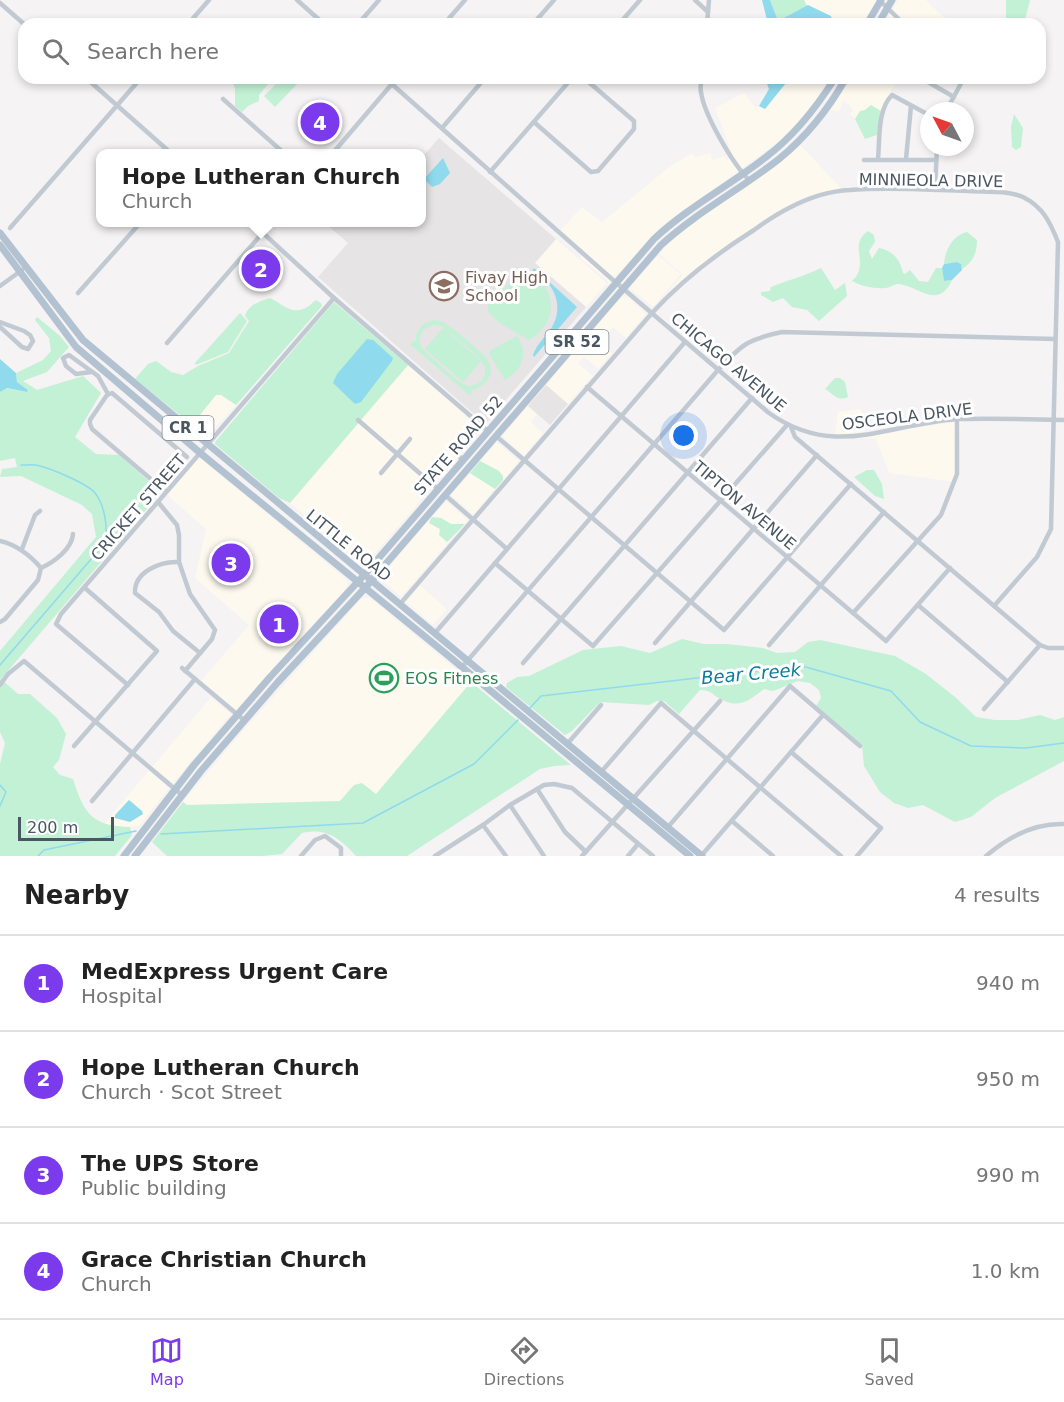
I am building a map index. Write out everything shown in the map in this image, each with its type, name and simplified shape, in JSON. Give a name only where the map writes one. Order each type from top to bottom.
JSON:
[{"type":"main road","points":[[871,18],[882,3],[892,0]]},
{"type":"main road","points":[[879,18],[882,3]]},
{"type":"main road","name":"STATE ROAD 52","points":[[135,856],[244,721],[365,588],[369,577],[392,543],[654,239],[672,222],[767,156],[788,138],[811,114],[831,84]]},
{"type":"main road","name":"STATE ROAD 52","points":[[124,856],[175,789],[237,715],[358,582],[369,577],[422,522],[661,245],[678,229],[779,159],[832,101],[842,84]]},
{"type":"main road","points":[[825,94],[832,101]]},
{"type":"main road","name":"LITTLE ROAD","points":[[0,233],[60,328],[76,347],[200,453],[365,588],[568,743],[702,856]]},
{"type":"main road","name":"LITTLE ROAD","points":[[0,245],[83,340],[435,633],[465,664],[690,856]]},
{"type":"main road","points":[[496,436],[497,428],[517,403],[519,395]]},
{"type":"main road","points":[[463,473],[488,437],[488,431]]},
{"type":"main road","points":[[422,522],[424,514],[439,493],[438,489],[451,488]]},
{"type":"main road","points":[[302,657],[300,652],[316,634],[318,626]]},
{"type":"main road","points":[[280,681],[283,672],[295,657],[294,651]]},
{"type":"street","points":[[193,18],[209,0]]},
{"type":"street","points":[[297,0],[317,18]]},
{"type":"street","points":[[363,18],[379,0]]},
{"type":"street","points":[[449,18],[465,0]]},
{"type":"street","points":[[538,18],[554,0]]},
{"type":"street","points":[[625,18],[640,0]]},
{"type":"street","points":[[695,0],[708,12]]},
{"type":"street","points":[[708,18],[709,0]]},
{"type":"street","points":[[0,3],[18,19]]},
{"type":"street","points":[[882,3],[898,18]]},
{"type":"street","points":[[93,84],[167,149]]},
{"type":"street","points":[[10,228],[136,84]]},
{"type":"street","points":[[335,149],[392,84]]},
{"type":"street","name":"CHICAGO AVENUE","points":[[392,84],[623,289],[752,398],[789,425],[795,437],[1040,645]]},
{"type":"street","points":[[441,128],[480,84]]},
{"type":"street","points":[[490,172],[567,84]]},
{"type":"street","points":[[534,122],[591,172],[598,171],[635,125],[591,84]]},
{"type":"street","points":[[702,84],[701,93],[716,132],[742,173],[749,180]]},
{"type":"street","points":[[931,84],[954,97]]},
{"type":"street","points":[[951,102],[961,84]]},
{"type":"street","points":[[878,159],[882,113],[888,98],[891,95],[920,110]]},
{"type":"street","points":[[223,99],[280,149]]},
{"type":"street","points":[[906,159],[911,106]]},
{"type":"street","points":[[935,190],[936,156]]},
{"type":"street","points":[[864,160],[936,160]]},
{"type":"street","name":"MINNIEOLA DRIVE","points":[[400,604],[674,288],[703,264],[787,208],[819,195],[849,190],[935,190],[1009,193],[1023,197],[1040,208],[1050,221],[1058,242],[1051,529],[1037,556],[994,606]]},
{"type":"street","points":[[78,293],[137,227]]},
{"type":"street","points":[[256,227],[334,298],[488,431]]},
{"type":"street","points":[[167,343],[268,227]]},
{"type":"street","points":[[0,286],[23,269]]},
{"type":"street","name":"CRICKET STREET","points":[[128,685],[56,624],[68,605],[334,298]]},
{"type":"street","points":[[0,322],[30,335],[32,344],[25,348],[0,327]]},
{"type":"street","points":[[465,664],[738,348],[758,337],[782,332],[1055,339]]},
{"type":"street","points":[[435,633],[685,342]]},
{"type":"street","points":[[91,372],[76,374],[66,366],[63,358],[69,355],[91,372],[100,379],[108,394]]},
{"type":"street","name":"TIPTON AVENUE","points":[[587,387],[886,642],[918,605]]},
{"type":"street","points":[[108,394],[115,394],[187,457]]},
{"type":"street","points":[[108,394],[90,420],[90,426],[166,492]]},
{"type":"street","points":[[523,663],[752,398]]},
{"type":"street","points":[[152,426],[159,418]]},
{"type":"street","points":[[853,614],[941,515],[957,474],[957,419]]},
{"type":"street","name":"OSCEOLA DRIVE","points":[[789,425],[816,435],[838,438],[957,419],[1064,420]]},
{"type":"street","points":[[358,420],[438,489]]},
{"type":"street","points":[[495,563],[593,646],[789,425]]},
{"type":"street","points":[[496,436],[724,630],[851,484]]},
{"type":"street","points":[[381,472],[410,439]]},
{"type":"street","points":[[450,448],[463,460]]},
{"type":"street","points":[[655,643],[817,455]]},
{"type":"street","points":[[445,495],[507,549]]},
{"type":"street","points":[[158,502],[177,525],[179,562],[194,603],[215,630],[200,653],[183,669],[244,721]]},
{"type":"street","points":[[22,549],[35,515],[40,511]]},
{"type":"street","points":[[769,645],[884,512]]},
{"type":"street","points":[[41,568],[58,557],[73,540],[73,534]]},
{"type":"street","points":[[0,541],[22,549],[41,568]]},
{"type":"street","points":[[179,562],[170,562],[144,572],[135,586],[135,593],[159,612],[173,631],[200,653]]},
{"type":"street","points":[[0,622],[38,580],[41,568]]},
{"type":"street","points":[[950,568],[918,605],[1008,682]]},
{"type":"street","points":[[74,746],[157,651],[85,588]]},
{"type":"street","points":[[984,709],[1040,645],[1048,648],[1064,648]]},
{"type":"street","points":[[0,685],[8,674],[24,661],[182,795]]},
{"type":"street","points":[[92,801],[195,679]]},
{"type":"street","points":[[668,827],[790,686],[860,746]]},
{"type":"street","points":[[537,789],[565,832],[584,854],[720,701]]},
{"type":"street","points":[[602,771],[661,703],[841,856]]},
{"type":"street","points":[[568,743],[601,705]]},
{"type":"street","points":[[702,856],[823,715]]},
{"type":"street","points":[[791,752],[882,828],[857,856]]},
{"type":"street","points":[[435,856],[510,805],[544,785],[554,784],[572,788],[653,856]]},
{"type":"street","points":[[510,805],[543,856]]},
{"type":"street","points":[[732,820],[773,856]]},
{"type":"street","points":[[986,856],[1013,835],[1027,830],[1064,824]]},
{"type":"street","points":[[483,825],[506,856]]},
{"type":"street","points":[[301,856],[320,837],[325,836],[341,848],[341,856]]},
{"type":"street","points":[[628,856],[638,844]]},
{"type":"street","points":[[498,856],[503,850]]},
{"type":"shaded area","points":[[804,0],[877,1],[867,18],[825,18],[809,5],[807,6]]},
{"type":"shaded area","points":[[898,0],[926,0],[945,18],[888,18]]},
{"type":"shaded area","points":[[785,84],[828,84],[807,113],[777,143],[661,227],[608,284],[608,281],[580,258],[584,253],[557,234],[582,207],[602,222],[668,168],[692,153],[695,157],[710,153],[713,160],[724,156],[727,160],[733,156],[715,108],[744,93],[754,106],[765,109]]},
{"type":"shaded area","points":[[847,84],[895,84],[881,111],[860,111],[855,119],[849,114],[853,111],[851,107],[843,100],[839,112],[831,110]]},
{"type":"shaded area","name":"Fivay High School","points":[[439,138],[556,239],[535,263],[586,307],[487,422],[484,419],[482,421],[318,277],[348,243],[330,227],[426,227],[426,153]]},
{"type":"shaded area","points":[[800,145],[842,189],[815,194],[764,222],[687,275],[654,311],[686,339],[653,312],[652,308],[682,276],[659,254],[677,235],[701,216],[777,165]]},
{"type":"shaded area","points":[[556,239],[607,283],[586,307],[535,263]]},
{"type":"shaded area","points":[[658,255],[681,274],[653,307],[631,289],[631,286]]},
{"type":"shaded area","points":[[622,296],[628,297],[646,314],[626,338],[613,327],[600,342],[612,354],[598,369],[584,357],[578,363],[593,376],[568,404],[546,385]]},
{"type":"shaded area","points":[[408,365],[482,429],[366,564],[363,564],[290,503]]},
{"type":"shaded area","points":[[546,385],[568,404],[550,425],[528,406]]},
{"type":"shaded area","points":[[216,395],[221,395],[236,405],[208,436],[186,422]]},
{"type":"shaded area","points":[[528,406],[537,414],[531,422],[543,433],[524,456],[503,435]]},
{"type":"shaded area","points":[[861,409],[865,432],[835,436],[838,412]]},
{"type":"shaded area","points":[[961,421],[956,482],[889,473],[876,439],[850,438]]},
{"type":"shaded area","points":[[497,442],[519,461],[503,480],[499,471],[480,461]]},
{"type":"shaded area","points":[[199,457],[348,581],[348,586],[236,710],[201,681],[249,625],[195,578],[206,529],[167,495]]},
{"type":"shaded area","points":[[470,473],[495,489],[473,515],[451,495]]},
{"type":"shaded area","points":[[446,501],[468,520],[463,525],[463,523],[451,524],[432,517],[430,519]]},
{"type":"shaded area","points":[[428,521],[440,530],[449,542],[401,597],[384,582],[382,575]]},
{"type":"shaded area","points":[[420,585],[447,609],[433,625],[406,602]]},
{"type":"shaded area","points":[[362,598],[370,598],[471,682],[376,795],[354,785],[340,801],[187,805],[183,802],[241,733]]},
{"type":"shaded area","points":[[211,697],[231,714],[173,783],[152,767]]},
{"type":"shaded area","points":[[149,770],[169,788],[139,826],[104,824]]},
{"type":"green space","points":[[770,0],[804,0],[807,6],[786,18],[777,18]]},
{"type":"green space","points":[[1006,0],[1030,0],[1026,18],[1006,18]]},
{"type":"green space","points":[[233,84],[268,84],[259,95],[259,101],[242,112],[235,106]]},
{"type":"green space","points":[[276,84],[297,84],[275,107],[264,96]]},
{"type":"green space","points":[[871,105],[881,111],[877,135],[865,139],[855,119],[860,111]]},
{"type":"green space","points":[[1014,114],[1023,128],[1021,147],[1016,150],[1012,147],[1011,127]]},
{"type":"green space","points":[[868,231],[874,235],[875,242],[869,251],[872,259],[879,248],[888,251],[898,260],[903,273],[910,270],[919,281],[928,282],[936,268],[942,268],[944,281],[952,280],[940,294],[934,295],[905,285],[876,288],[852,281],[860,267],[860,241]]},
{"type":"green space","points":[[967,232],[977,240],[972,260],[962,269],[961,264],[957,262],[944,264],[951,244],[958,236]]},
{"type":"green space","points":[[821,268],[835,290],[845,283],[847,296],[819,321],[807,310],[792,307],[783,298],[773,302],[761,295],[761,292],[770,291],[771,287]]},
{"type":"green space","points":[[524,272],[543,285],[549,294],[551,304],[546,324],[529,340],[501,324],[488,312],[488,306],[500,292]]},
{"type":"green space","points":[[270,298],[294,310],[308,307],[316,300],[322,306],[236,405],[221,395],[216,395],[192,425],[135,379],[148,364],[156,361],[171,372],[183,375],[229,353],[249,321],[245,316],[249,309],[258,302]]},
{"type":"green space","points":[[334,302],[408,365],[290,503],[279,498],[215,442]]},
{"type":"green space","points":[[240,313],[247,321],[228,352],[196,365],[195,363]]},
{"type":"green space","points":[[37,317],[59,335],[69,347],[47,372],[23,381],[37,390],[83,376],[101,393],[75,437],[96,454],[119,455],[161,492],[1,679],[18,694],[30,694],[57,718],[66,734],[59,760],[53,767],[60,775],[73,779],[81,801],[91,816],[107,824],[130,827],[132,835],[115,856],[0,856],[0,764],[5,743],[0,732],[0,651],[96,537],[92,514],[82,505],[21,476],[0,477],[2,469],[17,467],[15,458],[0,461],[0,392],[6,388],[27,392],[28,390],[17,382],[16,373],[43,360],[51,351],[49,338],[35,320]]},
{"type":"green space","points":[[430,321],[447,324],[466,339],[490,364],[488,379],[481,386],[471,390],[469,395],[410,344],[413,341],[416,342],[418,331]],"holes":[[[432,326],[443,327],[482,362],[485,375],[476,385],[462,383],[422,348],[420,343],[422,332]]]},
{"type":"green space","points":[[443,328],[481,361],[463,382],[425,349]]},
{"type":"green space","points":[[517,336],[523,348],[522,361],[516,372],[505,380],[489,354],[491,350]]},
{"type":"green space","points":[[835,378],[840,378],[845,382],[848,397],[838,398],[825,389]]},
{"type":"green space","points":[[480,461],[499,471],[503,476],[503,480],[495,489],[470,473]]},
{"type":"green space","points":[[867,470],[874,470],[882,484],[884,499],[875,496],[854,477]]},
{"type":"green space","points":[[432,517],[441,518],[451,524],[465,524],[447,542],[439,535],[440,529],[429,523]]},
{"type":"green space","points":[[682,639],[704,644],[763,648],[777,653],[795,652],[808,642],[820,640],[895,656],[926,674],[976,717],[1018,720],[1040,715],[1055,720],[1064,717],[1064,761],[995,798],[971,817],[955,822],[923,805],[908,808],[894,803],[880,792],[864,766],[862,745],[816,706],[821,698],[819,690],[810,683],[798,681],[773,691],[764,689],[747,701],[737,704],[700,690],[679,714],[664,701],[657,701],[649,705],[600,702],[572,731],[565,735],[506,687],[507,683],[517,677],[529,676],[583,650],[621,646],[650,653]]},
{"type":"green space","points":[[471,682],[571,765],[540,769],[407,856],[356,856],[339,840],[326,833],[318,832],[302,833],[282,854],[263,856],[167,856],[152,842],[183,802],[187,805],[340,801],[354,785],[362,783],[376,794]]},
{"type":"water","points":[[762,0],[770,0],[777,18],[766,18]]},
{"type":"water","points":[[808,5],[832,18],[784,18]]},
{"type":"water","points":[[767,84],[785,84],[765,109],[759,106],[769,89]]},
{"type":"water","points":[[443,158],[450,173],[440,184],[432,187],[426,181],[426,177]]},
{"type":"water","points":[[957,262],[961,264],[962,270],[952,280],[944,281],[942,268],[944,264]]},
{"type":"water","points":[[534,268],[577,307],[534,357],[537,347],[556,319],[557,302],[551,287],[532,271]]},
{"type":"water","points":[[367,339],[373,340],[393,358],[361,402],[355,404],[333,383],[337,374]]},
{"type":"water","points":[[0,359],[16,373],[17,382],[28,390],[27,392],[7,388],[0,392]]},
{"type":"water","points":[[129,800],[143,814],[130,822],[115,818],[115,815]]},
{"type":"waterway","points":[[0,665],[105,543],[106,537],[103,510],[91,489],[46,468],[21,465]]},
{"type":"waterway","name":"Bear Creek","points":[[530,708],[541,696],[802,666],[891,691],[920,722],[971,746],[1026,748],[1064,743]]},
{"type":"waterway","points":[[161,834],[363,823],[474,764],[518,720]]},
{"type":"waterway","points":[[0,785],[6,792],[0,806]]},
{"type":"waterway","name":"Bear Creek","points":[[38,856],[44,850],[136,831]]},
{"type":"place","name":"Grace Christian Church","points":[[320,122]]},
{"type":"place","name":"Hope Lutheran Church","points":[[261,269]]},
{"type":"place","name":"Fivay High School","points":[[444,286]]},
{"type":"place","name":"The UPS Store","points":[[231,563]]},
{"type":"place","name":"MedExpress Urgent Care","points":[[279,624]]},
{"type":"place","name":"EOS Fitness","points":[[384,678]]}]
